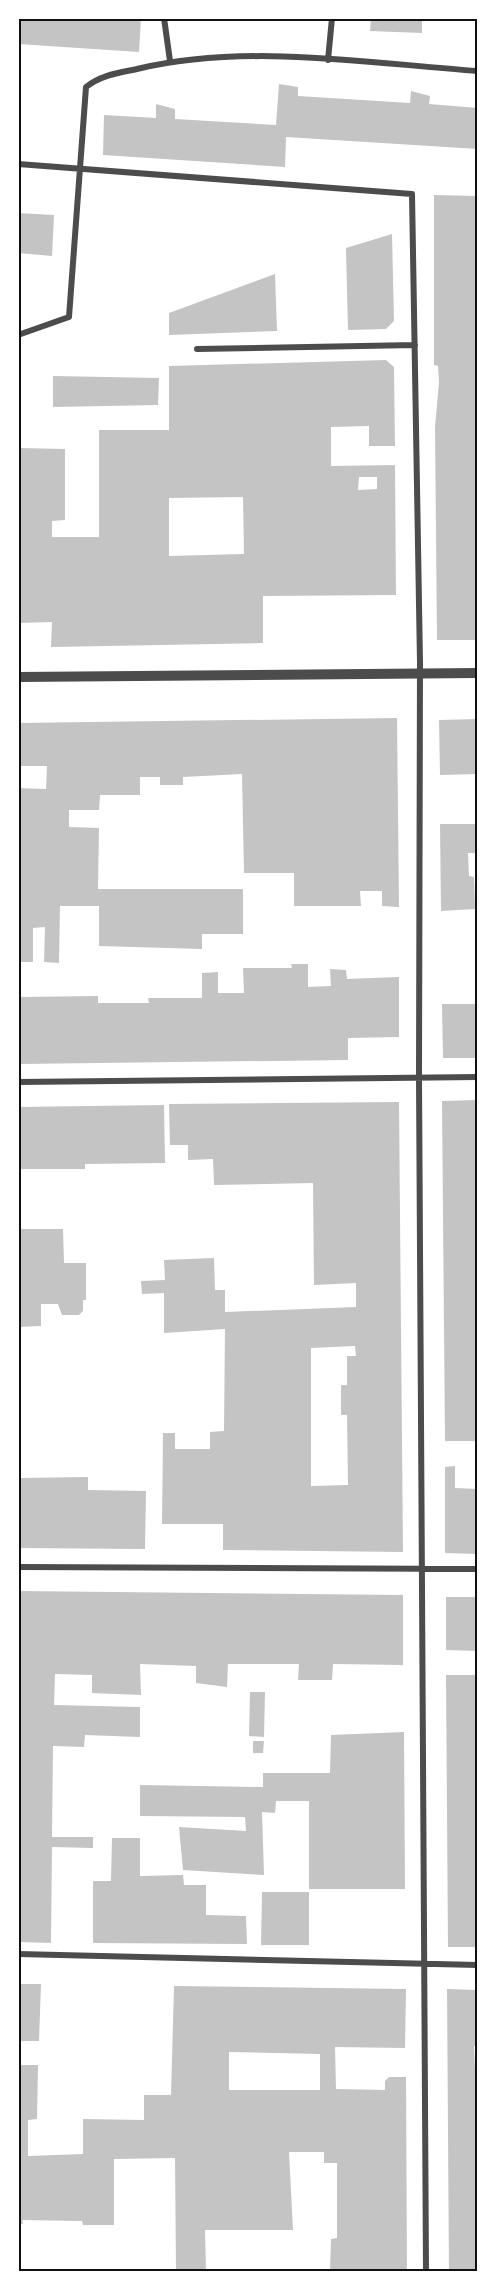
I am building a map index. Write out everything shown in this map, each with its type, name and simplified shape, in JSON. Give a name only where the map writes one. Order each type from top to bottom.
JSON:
[{"type":"street","points":[[164,18],[170,61]]},
{"type":"street","points":[[328,60],[332,18]]},
{"type":"street","points":[[18,335],[69,317],[86,87],[98,77],[170,61],[244,54],[478,71]]},
{"type":"street","points":[[18,164],[412,194],[420,674],[419,1078],[426,1964],[426,2272]]},
{"type":"street","points":[[197,349],[415,345]]},
{"type":"street","points":[[18,677],[478,673]]},
{"type":"street","points":[[18,1082],[478,1077]]},
{"type":"street","points":[[18,1567],[478,1569]]},
{"type":"street","points":[[18,1954],[478,1965]]},
{"type":"building","points":[[18,18],[141,18],[139,52],[18,44]]},
{"type":"building","points":[[371,18],[422,18],[422,33],[370,31]]},
{"type":"building","points":[[279,84],[298,87],[298,96],[410,103],[411,91],[430,96],[429,104],[478,108],[478,149],[286,137],[285,167],[103,155],[104,115],[156,118],[156,104],[175,109],[175,119],[276,125]]},
{"type":"building","points":[[434,195],[478,196],[478,640],[437,640],[435,427],[439,382],[438,366],[434,365]]},
{"type":"building","points":[[18,213],[54,215],[52,256],[18,253]]},
{"type":"building","points":[[392,234],[394,321],[386,329],[348,330],[346,248]]},
{"type":"building","points":[[275,274],[277,331],[169,335],[169,313]]},
{"type":"building","points":[[386,360],[394,367],[395,446],[369,446],[369,426],[331,427],[331,466],[395,465],[396,595],[263,596],[263,643],[51,647],[52,622],[18,623],[18,448],[65,449],[65,520],[52,521],[52,537],[99,537],[99,430],[169,430],[169,366]],"holes":[[[359,477],[377,477],[377,489],[358,490]],[[243,497],[244,554],[169,556],[169,498]]]},
{"type":"building","points":[[53,376],[159,378],[158,405],[53,407]]},
{"type":"building","points":[[397,718],[399,907],[382,906],[382,891],[360,891],[361,906],[294,906],[294,873],[244,873],[242,774],[183,777],[183,785],[160,785],[160,777],[140,777],[140,795],[100,795],[99,810],[69,810],[69,827],[99,828],[98,889],[243,889],[243,934],[202,934],[202,949],[99,946],[99,906],[60,906],[59,963],[44,962],[45,927],[33,928],[33,962],[18,962],[18,788],[46,789],[47,766],[18,766],[18,723]]},
{"type":"building","points":[[478,719],[478,774],[440,775],[439,720]]},
{"type":"building","points":[[440,824],[478,824],[478,853],[468,853],[469,876],[474,877],[475,909],[441,911]]},
{"type":"building","points":[[291,964],[308,964],[308,987],[331,986],[330,969],[346,970],[347,979],[399,977],[399,1037],[348,1038],[348,1060],[18,1064],[18,997],[98,996],[98,1003],[149,1003],[148,998],[202,998],[202,973],[218,972],[218,993],[244,993],[243,968],[292,968]]},
{"type":"building","points":[[442,1004],[478,1004],[478,1058],[443,1058]]},
{"type":"building","points":[[478,1100],[478,1441],[445,1441],[442,1101]]},
{"type":"building","points":[[399,1102],[403,1552],[223,1550],[223,1524],[162,1524],[163,1433],[175,1433],[175,1449],[210,1449],[210,1432],[224,1431],[225,1329],[164,1333],[164,1293],[142,1294],[141,1281],[165,1280],[164,1260],[214,1258],[215,1290],[225,1290],[225,1312],[356,1307],[356,1283],[314,1285],[313,1183],[214,1185],[213,1159],[188,1160],[188,1145],[170,1145],[169,1104]],"holes":[[[355,1346],[356,1356],[347,1356],[347,1385],[341,1385],[341,1415],[347,1415],[348,1485],[311,1486],[311,1348]]]},
{"type":"building","points":[[164,1105],[165,1163],[85,1164],[85,1169],[18,1169],[18,1107]]},
{"type":"building","points":[[18,1229],[63,1229],[64,1263],[86,1263],[86,1300],[83,1300],[83,1311],[79,1315],[62,1315],[58,1304],[41,1304],[41,1326],[18,1327]]},
{"type":"building","points":[[455,1466],[455,1488],[478,1489],[478,1554],[445,1553],[445,1467]]},
{"type":"building","points":[[88,1477],[88,1490],[146,1491],[145,1549],[18,1548],[18,1478]]},
{"type":"building","points":[[18,1591],[403,1595],[403,1665],[333,1664],[332,1680],[298,1680],[299,1664],[228,1664],[227,1687],[196,1683],[196,1666],[140,1664],[141,1695],[92,1693],[92,1675],[55,1674],[54,1705],[140,1707],[140,1737],[85,1735],[84,1747],[53,1746],[52,1837],[93,1837],[93,1848],[52,1847],[51,1943],[18,1942]]},
{"type":"building","points":[[446,1597],[478,1597],[478,1651],[446,1650]]},
{"type":"building","points":[[446,1675],[478,1675],[478,1947],[448,1947]]},
{"type":"building","points":[[250,1692],[265,1692],[264,1737],[249,1736]]},
{"type":"building","points":[[404,1732],[405,1889],[309,1889],[309,1801],[276,1801],[275,1813],[262,1812],[264,1875],[183,1870],[179,1827],[246,1831],[245,1817],[140,1816],[140,1785],[263,1787],[263,1773],[330,1773],[331,1735]]},
{"type":"building","points":[[253,1741],[264,1741],[263,1753],[253,1753]]},
{"type":"building","points":[[112,1838],[140,1838],[140,1876],[183,1875],[184,1885],[206,1885],[206,1915],[246,1916],[247,1944],[93,1943],[93,1881],[111,1881]]},
{"type":"building","points":[[262,1892],[309,1892],[309,1945],[261,1945]]},
{"type":"building","points":[[18,1984],[41,1984],[39,2041],[18,2041]]},
{"type":"building","points":[[174,1986],[406,1989],[405,2048],[335,2047],[336,2089],[385,2090],[385,2081],[389,2077],[406,2077],[407,2272],[330,2272],[331,2239],[337,2238],[337,2163],[324,2163],[324,2152],[289,2152],[293,2230],[205,2230],[206,2272],[176,2272],[175,2158],[114,2159],[114,2225],[83,2225],[82,2221],[22,2220],[23,2224],[18,2224],[18,2065],[38,2065],[37,2119],[28,2120],[28,2156],[83,2154],[83,2119],[144,2120],[144,2095],[171,2095]],"holes":[[[229,2052],[320,2054],[320,2090],[229,2090]]]},
{"type":"building","points":[[447,1989],[478,1990],[478,2046],[474,2046],[475,2069],[478,2069],[478,2272],[449,2272]]}]
